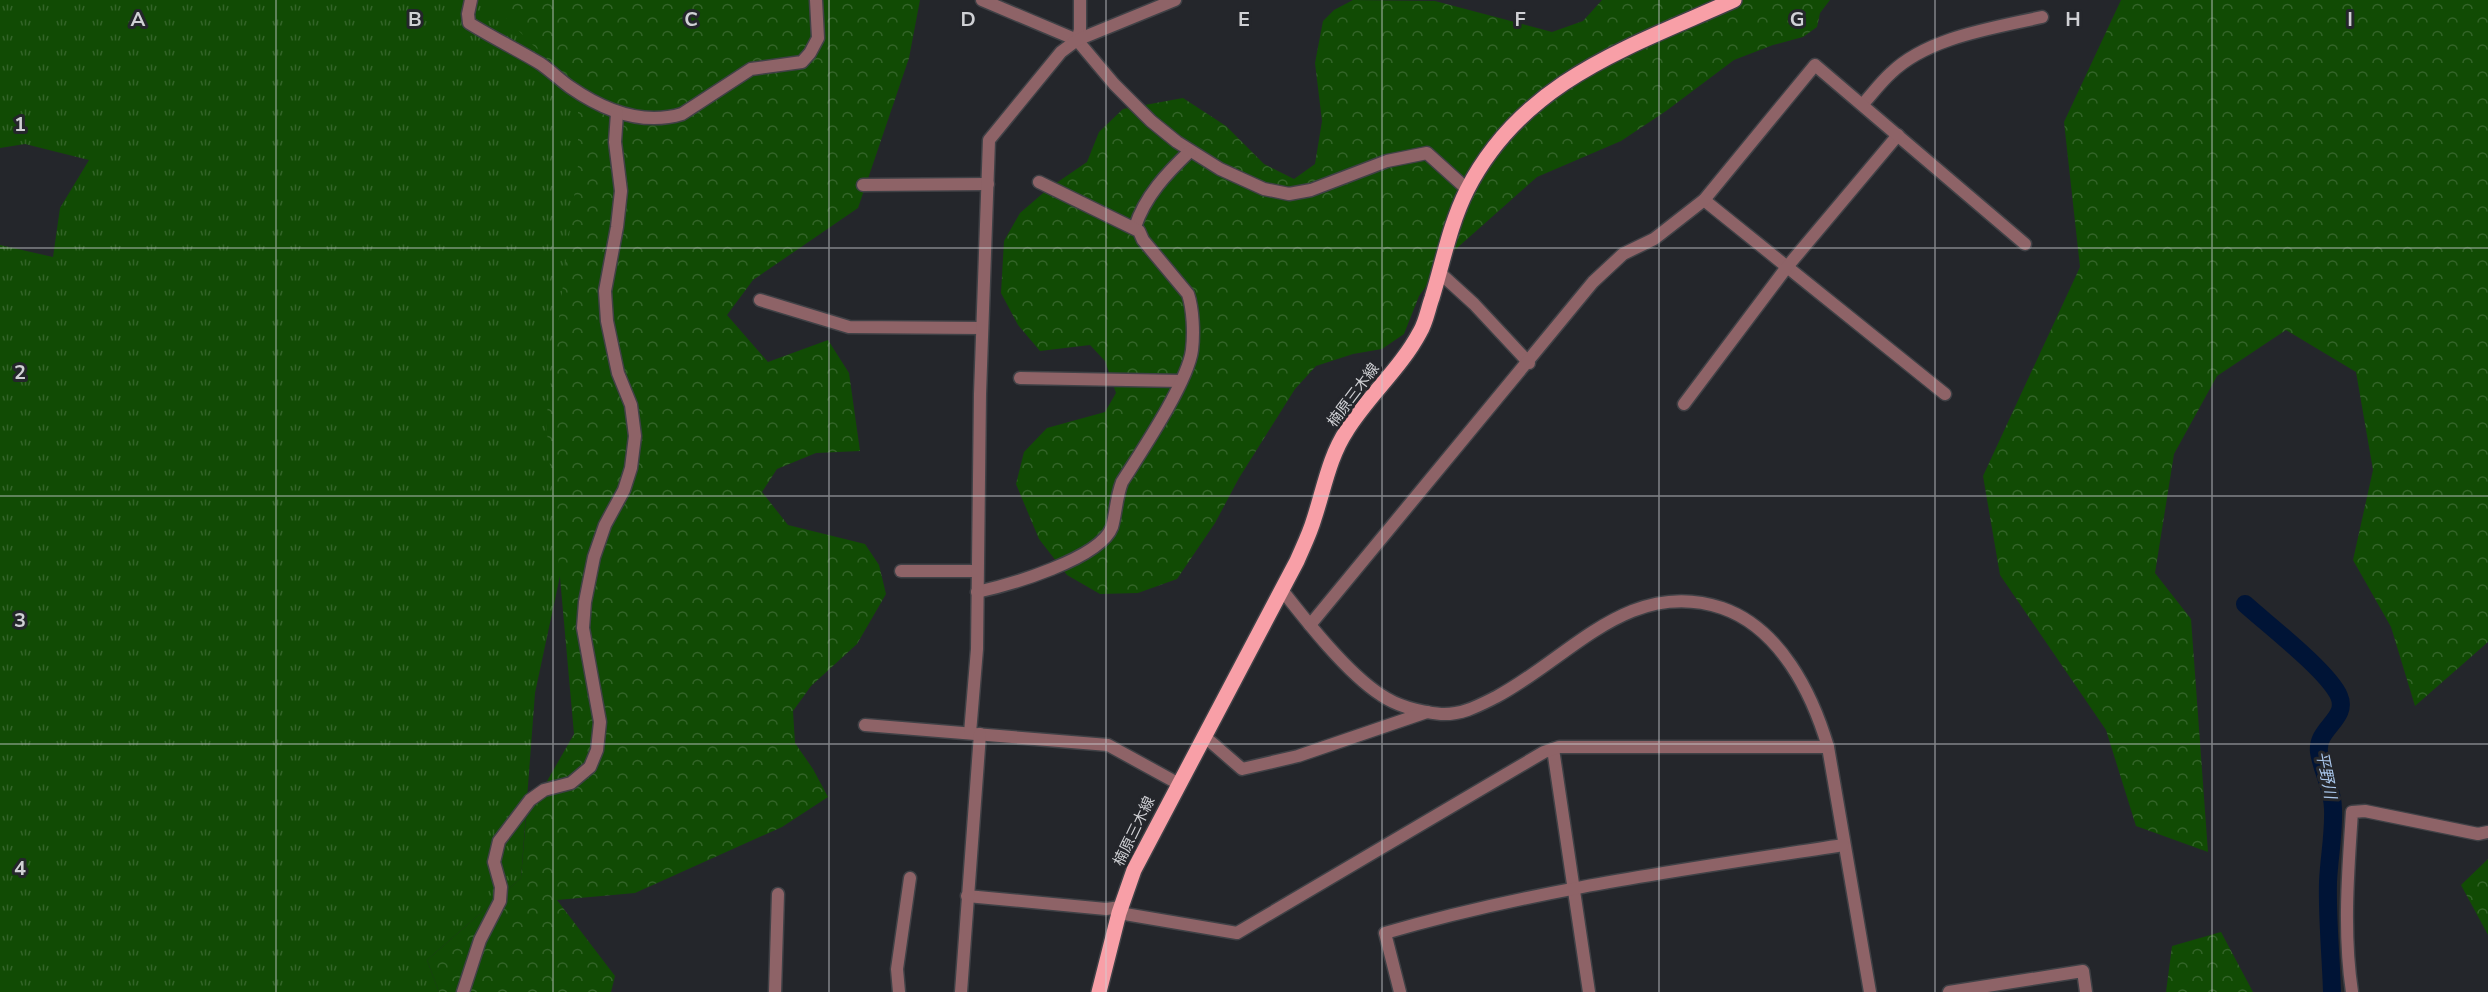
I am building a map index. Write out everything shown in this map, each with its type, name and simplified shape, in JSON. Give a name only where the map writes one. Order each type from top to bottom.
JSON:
[{"type":"main road","name":"楠原三木線","points":[[1099,992],[1120,910],[1134,870],[1282,590],[1314,520],[1337,446],[1361,411],[1409,352],[1422,330],[1453,226],[1468,190],[1495,147],[1537,102],[1563,82],[1594,63],[1734,0]]},
{"type":"street","points":[[471,0],[469,23],[544,66],[597,104],[617,113],[644,118],[672,117],[699,104],[751,69],[802,62],[818,38],[816,0]]},
{"type":"street","points":[[982,0],[1077,40],[1114,84],[1151,122],[1190,151],[1220,169],[1264,189],[1289,194],[1311,190],[1387,161],[1427,153],[1468,190]]},
{"type":"street","points":[[1077,40],[1080,30],[1080,0]]},
{"type":"street","points":[[961,992],[975,734],[982,328],[989,140],[1061,52],[1077,40],[1175,0]]},
{"type":"street","points":[[1863,104],[1892,72],[1916,55],[1960,36],[2042,17]]},
{"type":"street","points":[[1310,625],[1605,269],[1623,254],[1654,239],[1704,200],[1815,66],[1863,104],[2025,244]]},
{"type":"street","points":[[463,992],[480,940],[500,901],[501,886],[494,862],[499,841],[530,800],[544,790],[571,783],[590,767],[597,750],[600,722],[583,628],[585,602],[594,557],[605,525],[624,490],[631,468],[634,436],[631,405],[618,374],[607,321],[605,291],[621,191],[615,142],[617,113]]},
{"type":"street","points":[[1684,404],[1786,267],[1898,135]]},
{"type":"street","points":[[1135,227],[1141,209],[1153,192],[1190,151]]},
{"type":"street","points":[[977,592],[1004,586],[1066,564],[1083,555],[1106,536],[1112,527],[1116,499],[1122,482],[1181,381],[1192,350],[1191,302],[1188,294],[1143,240],[1139,231],[1135,227],[1039,182]]},
{"type":"street","points":[[863,185],[988,184]]},
{"type":"street","points":[[1704,200],[1945,394]]},
{"type":"street","points":[[1440,273],[1474,304],[1528,363]]},
{"type":"street","points":[[760,300],[849,327],[982,328]]},
{"type":"street","points":[[1020,378],[1181,381]]},
{"type":"street","points":[[901,571],[977,571]]},
{"type":"street","points":[[1282,590],[1310,625],[1369,687],[1383,697],[1408,708],[1450,714],[1470,710],[1513,688],[1586,635],[1634,610],[1660,602],[1683,600],[1705,603],[1735,612],[1773,640],[1819,717],[1828,747],[1870,992]]},
{"type":"street","points":[[1204,736],[1242,769],[1298,756],[1428,711]]},
{"type":"street","points":[[865,725],[1108,745],[1179,784]]},
{"type":"street","points":[[967,896],[1120,910],[1237,933],[1544,752],[1559,747],[1828,747]]},
{"type":"street","points":[[1553,749],[1589,992]]},
{"type":"street","points":[[2352,992],[2348,967],[2348,874],[2352,812],[2365,812],[2478,834],[2488,832]]},
{"type":"street","points":[[1400,992],[1385,933],[1432,919],[1573,887],[1844,845]]},
{"type":"street","points":[[899,992],[897,969],[910,878]]},
{"type":"street","points":[[775,992],[778,894]]},
{"type":"street","points":[[1949,992],[2083,971],[2086,992]]},
{"type":"green space","points":[[0,0],[783,0],[576,501],[535,693],[521,878],[427,960],[439,992],[0,992],[0,245],[53,257],[60,208],[89,160],[25,144],[0,148]]},
{"type":"green space","points":[[492,0],[920,0],[909,58],[858,208],[753,280],[727,315],[768,362],[828,340],[849,373],[860,451],[816,453],[777,469],[762,492],[788,525],[865,544],[879,565],[886,594],[857,644],[811,686],[793,711],[795,743],[813,769],[828,797],[782,827],[635,893],[557,900],[615,976],[611,992],[439,992],[427,960],[521,878],[526,818],[574,734],[546,421],[578,165],[578,90],[492,4]]},
{"type":"green space","points":[[1353,0],[1435,1],[1552,32],[1583,21],[1602,0],[1830,0],[1820,13],[1817,27],[1803,37],[1773,45],[1734,60],[1666,111],[1621,141],[1537,177],[1448,256],[1419,296],[1404,334],[1382,349],[1353,354],[1316,366],[1295,389],[1239,478],[1215,523],[1177,579],[1138,593],[1100,594],[1067,575],[1039,539],[1016,484],[1024,452],[1047,428],[1105,412],[1116,393],[1105,361],[1090,345],[1040,351],[1018,325],[1001,293],[1004,241],[1020,213],[1049,188],[1087,162],[1099,132],[1123,109],[1183,98],[1226,126],[1264,164],[1294,179],[1315,164],[1322,121],[1315,63],[1323,21],[1334,10]]},
{"type":"green space","points":[[2121,0],[2488,0],[2488,642],[2415,706],[2391,627],[2353,560],[2373,470],[2356,372],[2286,330],[2217,376],[2174,454],[2155,573],[2191,619],[2208,852],[2136,826],[2106,730],[2000,575],[1983,476],[2080,267],[2064,122]]},
{"type":"green space","points":[[2488,859],[2488,935],[2461,885]]},
{"type":"green space","points":[[2221,932],[2253,992],[2166,992],[2172,946]]},
{"type":"waterway","name":"平野川","points":[[2245,604],[2323,674],[2333,686],[2341,704],[2340,711],[2319,744],[2322,767],[2331,794],[2333,809],[2328,896],[2332,992]]}]
